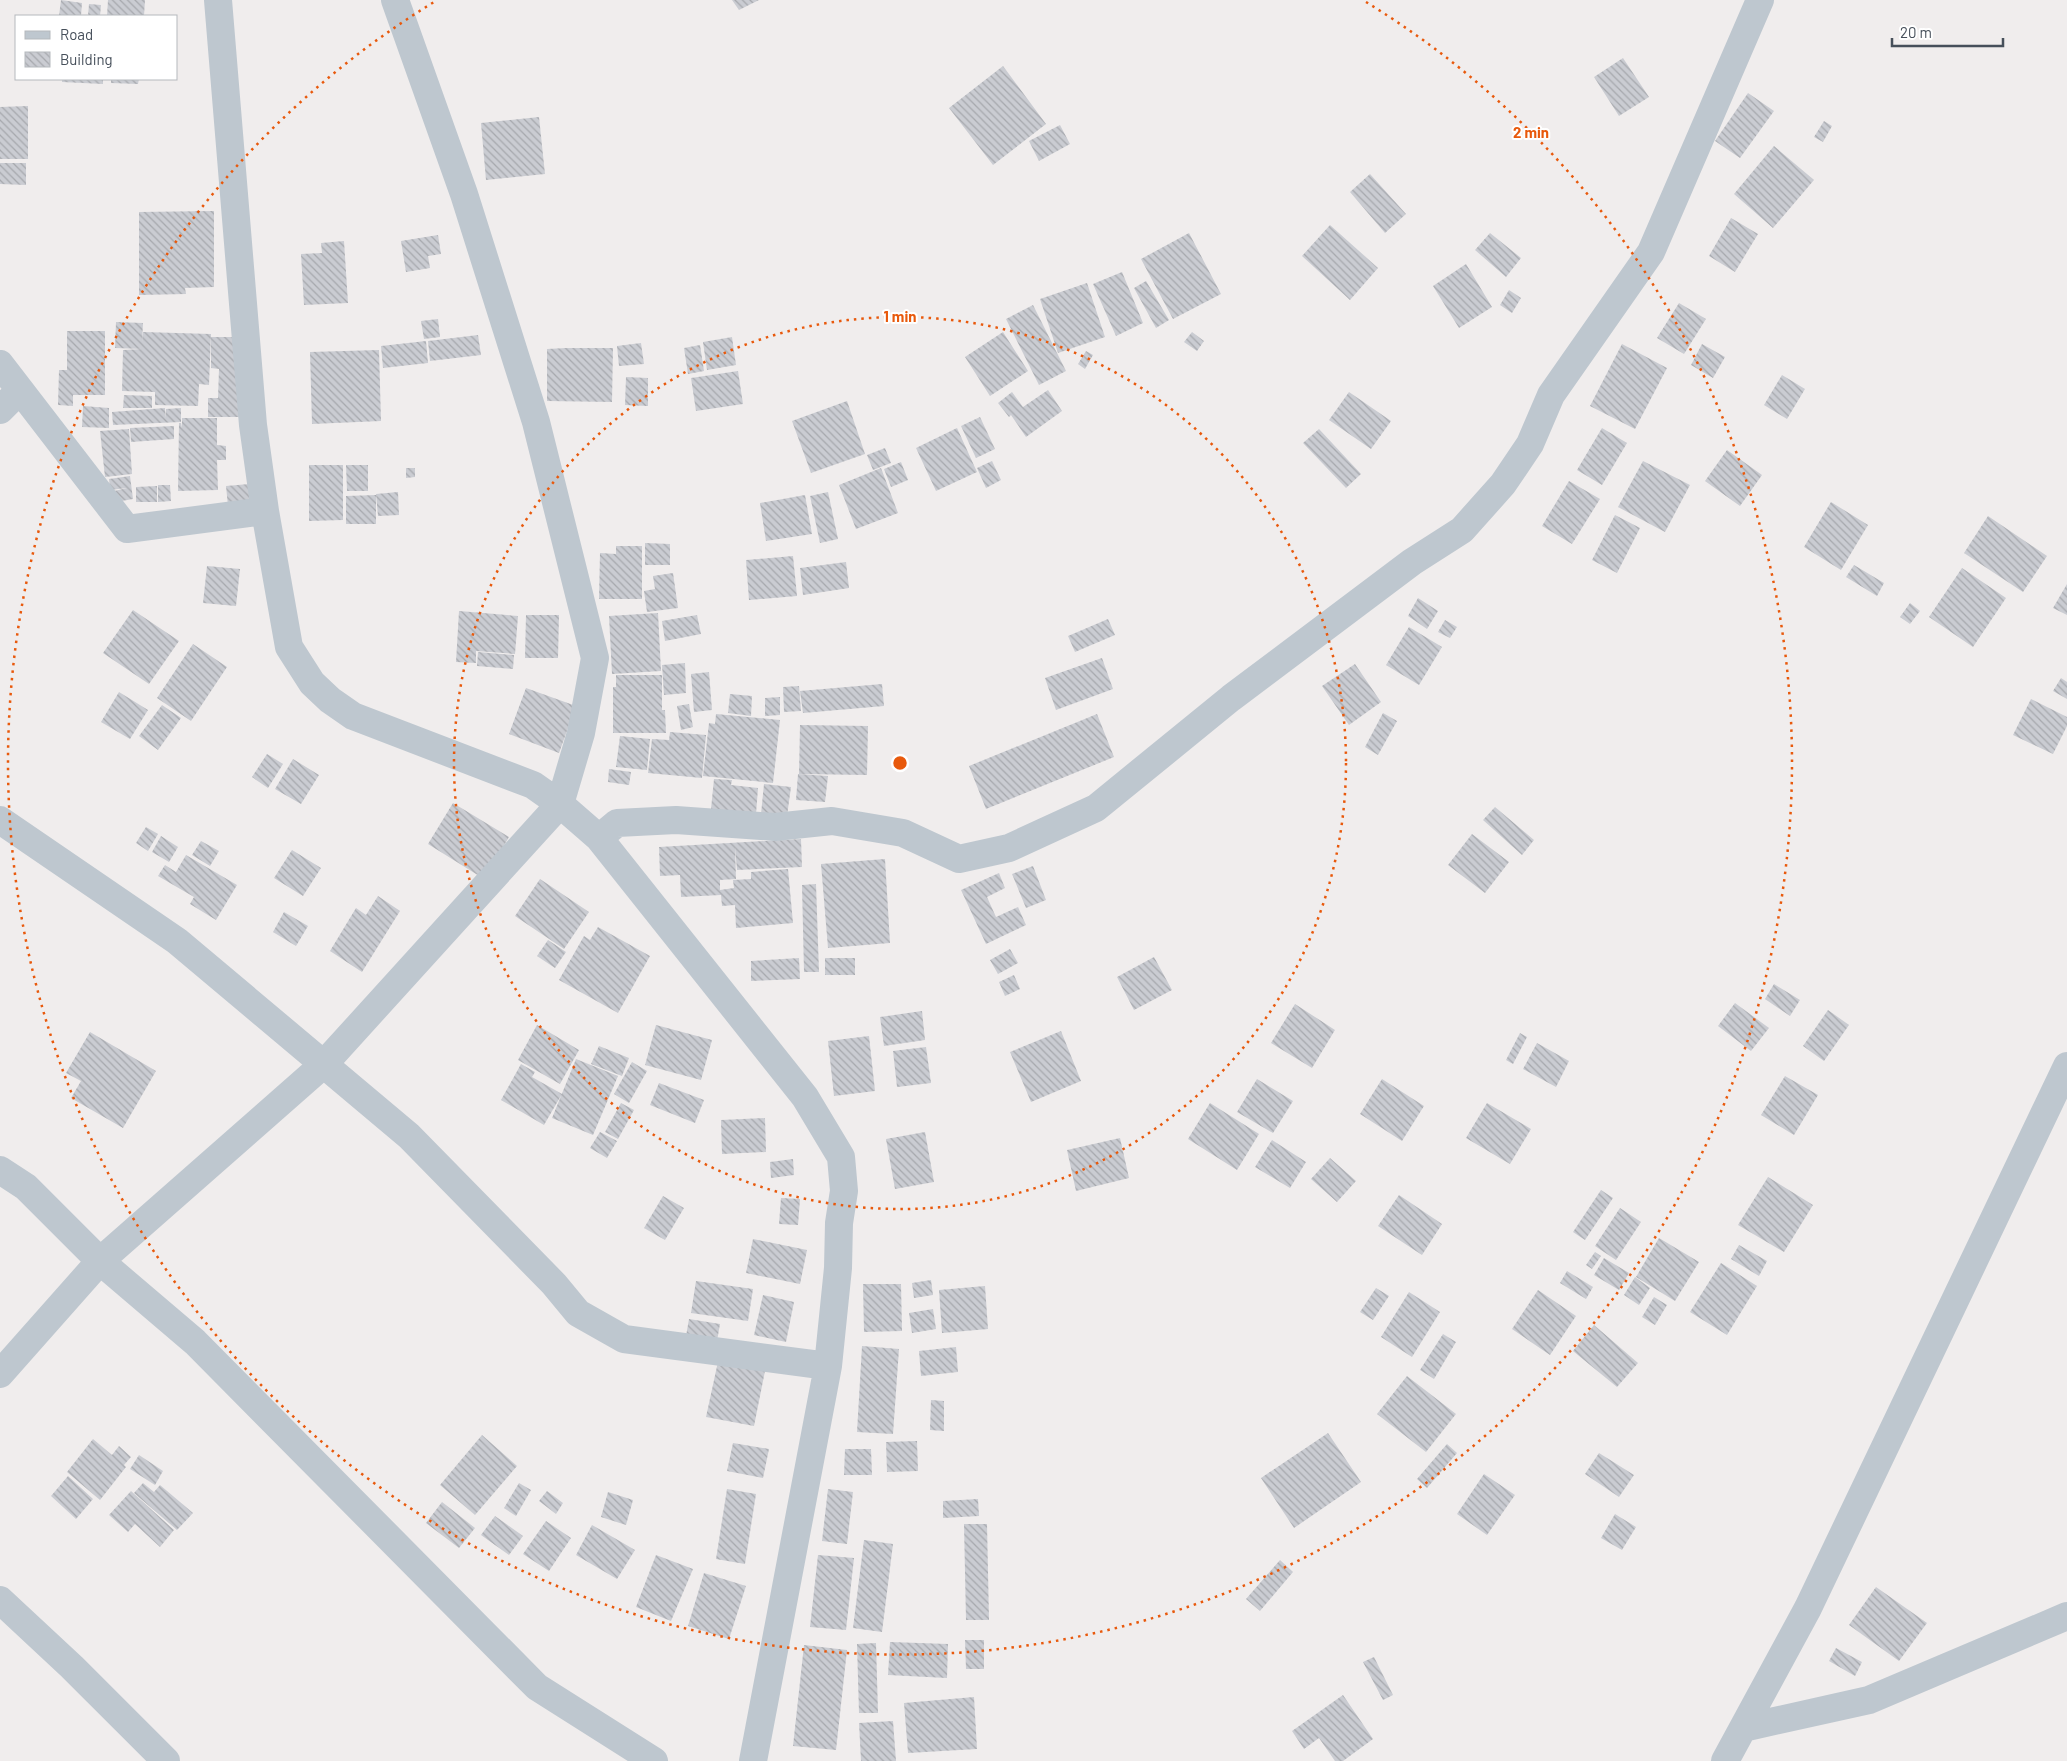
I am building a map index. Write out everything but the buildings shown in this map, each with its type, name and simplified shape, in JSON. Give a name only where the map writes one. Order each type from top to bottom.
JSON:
[{"type":"street","points":[[218,0],[253,425],[265,511],[290,647],[312,683],[330,700],[353,716],[533,785],[560,804],[599,838],[805,1097],[841,1157],[844,1191],[839,1223],[838,1268],[828,1366],[753,1761]]},
{"type":"street","points":[[0,1374],[100,1261],[324,1064],[560,804],[581,733],[595,658],[536,422],[464,194],[395,0]]},
{"type":"street","points":[[599,838],[617,824],[676,820],[775,827],[832,821],[903,833],[959,859],[1009,848],[1096,808],[1247,686],[1412,562],[1462,530],[1503,484],[1530,444],[1551,395],[1651,252],[1760,0]]},
{"type":"street","points":[[0,364],[128,529],[265,511]]},
{"type":"street","points":[[0,410],[20,390]]},
{"type":"street","points":[[0,820],[177,941],[409,1136],[554,1284],[578,1313],[624,1339],[828,1366]]},
{"type":"street","points":[[1725,1761],[1808,1608],[2067,1066]]},
{"type":"street","points":[[0,1170],[26,1186],[100,1261],[195,1342],[537,1687],[654,1761]]},
{"type":"street","points":[[0,1600],[72,1667],[166,1761]]},
{"type":"street","points":[[1743,1728],[1869,1700],[2067,1616]]}]
